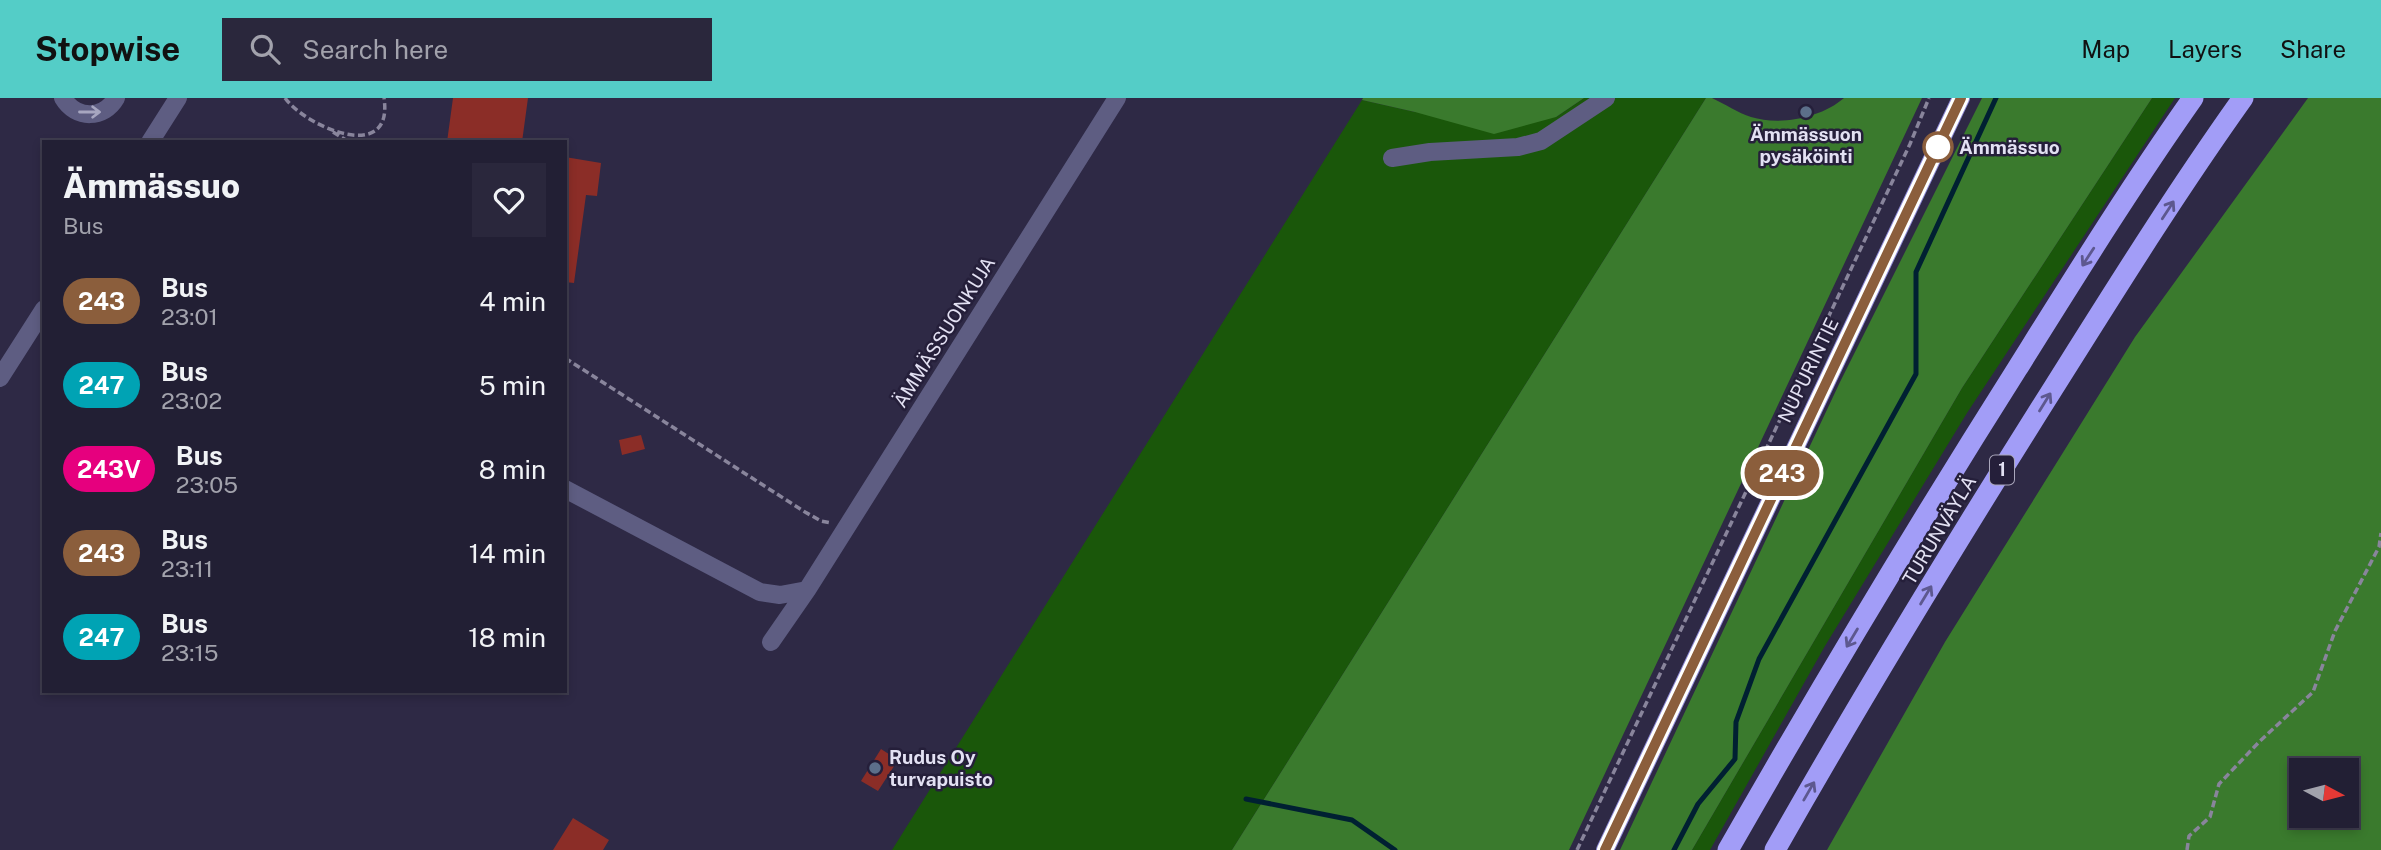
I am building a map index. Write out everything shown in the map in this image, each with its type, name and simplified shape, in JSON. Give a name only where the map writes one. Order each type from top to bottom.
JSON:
[{"type":"highway","name":"TURUNVÄYLÄ","points":[[1728,850],[1953,469],[2067,288],[2193,98]]},
{"type":"highway","name":"TURUNVÄYLÄ","points":[[1775,850],[1990,489],[2103,309],[2243,98]]},
{"type":"main road","name":"NUPURINTIE","points":[[1605,850],[1961,98]]},
{"type":"street","points":[[63,98],[72,109],[90,115],[109,109],[117,98]]},
{"type":"street","points":[[151,140],[178,98]]},
{"type":"street","name":"ÄMMÄSSUONKUJA","points":[[771,642],[807,590],[1116,98]]},
{"type":"street","points":[[1392,158],[1430,152],[1518,148],[1541,141],[1606,98]]},
{"type":"street","points":[[0,378],[42,312]]},
{"type":"street","points":[[567,490],[761,592],[780,594],[807,590]]},
{"type":"path","points":[[285,98],[303,116],[346,140]]},
{"type":"path","points":[[325,128],[346,134],[369,135],[381,124],[384,98]]},
{"type":"path","points":[[1577,850],[1904,157],[1929,98]]},
{"type":"path","points":[[567,359],[804,512],[821,521],[847,524]]},
{"type":"path","points":[[2188,850],[2189,836],[2210,817],[2219,784],[2313,692],[2335,631],[2379,547],[2381,533]]},
{"type":"green space","points":[[1584,98],[1706,98],[1232,850],[892,850],[1362,100],[1415,112],[1556,117]]},
{"type":"green space","points":[[1584,98],[1556,117],[1494,134],[1362,100]]},
{"type":"green space","points":[[1706,98],[1712,98],[1751,117],[1775,121],[1824,111],[1844,98],[1922,98],[1569,850],[1232,850]]},
{"type":"green space","points":[[1982,98],[2152,98],[1962,388],[1692,850],[1620,850],[1840,382]]},
{"type":"green space","points":[[2152,98],[2175,98],[1967,413],[1825,646],[1710,850],[1692,850],[1962,388]]},
{"type":"green space","points":[[2308,98],[2381,98],[2381,850],[1827,850],[1945,642],[2135,337]]},
{"type":"building","points":[[453,98],[528,98],[522,140],[447,140]]},
{"type":"building","points":[[567,157],[601,163],[597,196],[586,195],[574,283],[567,282]]},
{"type":"building","points":[[641,435],[645,449],[622,455],[619,440]]},
{"type":"building","points":[[881,749],[898,760],[878,791],[861,781]]},
{"type":"building","points":[[573,818],[609,840],[603,850],[553,850]]},
{"type":"waterway","points":[[1674,850],[1698,804],[1735,759],[1736,722],[1759,659],[1916,374],[1916,272],[1996,98]]},
{"type":"waterway","points":[[1246,799],[1352,820],[1395,850]]},
{"type":"bus line","name":"243","points":[[1605,850],[1961,98]]},
{"type":"place","name":"Ämmässuon pysäköinti","points":[[1806,112]]},
{"type":"place","name":"Ämmässuo","points":[[1938,147]]},
{"type":"place","name":"Rudus Oy turvapuisto","points":[[875,768]]}]
